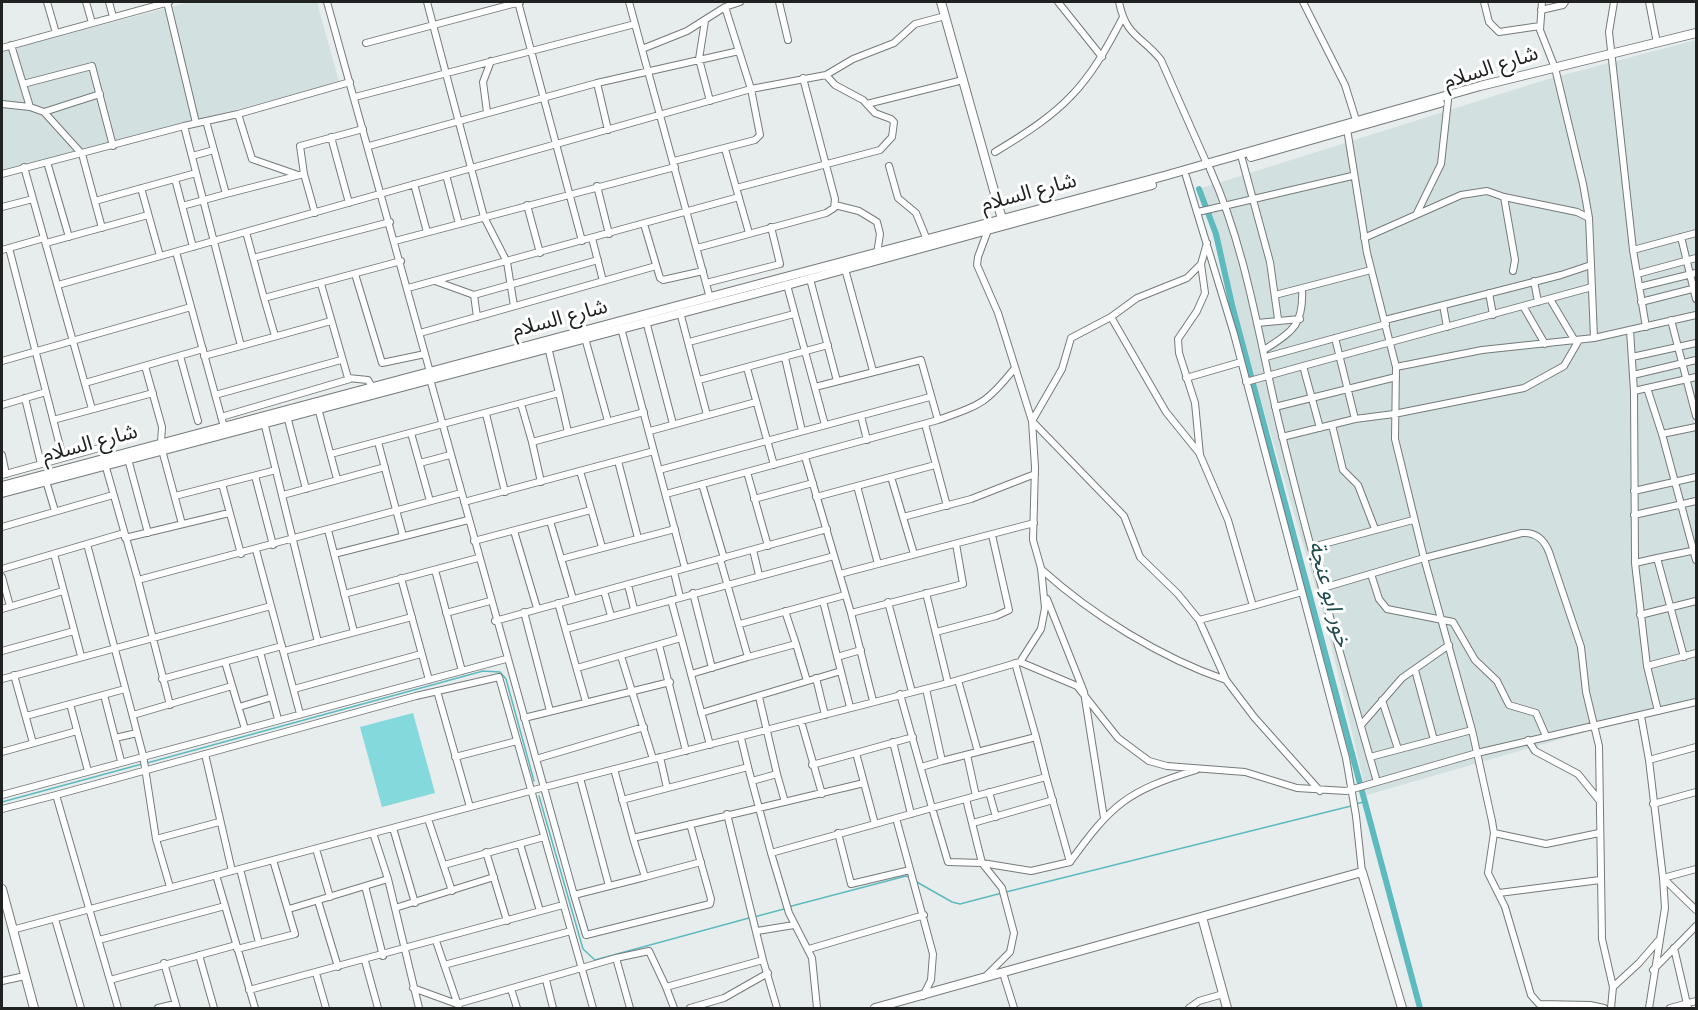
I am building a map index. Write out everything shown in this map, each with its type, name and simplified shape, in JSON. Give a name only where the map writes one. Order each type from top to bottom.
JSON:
[{"type":"main road","points":[[940,2],[1002,219]]},
{"type":"main road","points":[[1554,68],[1696,33]]},
{"type":"main road","name":"شارع السلام","points":[[2,493],[128,459],[224,427],[372,387],[585,338],[810,279],[1186,176],[1356,120],[1554,68]]},
{"type":"main road","name":"شارع السلام","points":[[2,486],[318,408],[430,375],[1002,219],[1242,159],[1554,68]]},
{"type":"main road","points":[[875,1008],[891,1006],[1362,872],[1402,1008]]},
{"type":"main road","points":[[2,889],[34,1008]]},
{"type":"main road","points":[[1202,917],[1227,1008]]},
{"type":"street","points":[[47,2],[56,33]]},
{"type":"street","points":[[86,2],[92,23]]},
{"type":"street","points":[[109,2],[113,17]]},
{"type":"street","points":[[2,48],[168,2],[196,123]]},
{"type":"street","points":[[327,2],[408,288],[495,621],[545,787],[586,935],[707,905],[711,900],[690,824]]},
{"type":"street","points":[[427,2],[484,217],[507,262],[514,306]]},
{"type":"street","points":[[366,43],[519,2],[582,241]]},
{"type":"street","points":[[629,2],[710,298]]},
{"type":"street","points":[[642,50],[705,21],[725,7],[740,2]]},
{"type":"street","points":[[779,2],[788,40]]},
{"type":"street","points":[[1058,2],[1102,57]]},
{"type":"street","points":[[1119,2],[1123,17],[1134,37],[1154,51],[1161,60],[1226,206],[1265,354],[1282,437],[1377,782]]},
{"type":"street","points":[[1304,2],[1345,85],[1356,120]]},
{"type":"street","points":[[1484,2],[1489,22],[1499,32],[1540,26]]},
{"type":"street","points":[[1542,2],[1540,26],[1554,68],[1588,218],[1594,338]]},
{"type":"street","points":[[1541,10],[1563,5],[1565,2]]},
{"type":"street","points":[[1614,2],[1609,28],[1611,54],[1633,250],[1646,327]]},
{"type":"street","points":[[1649,2],[1657,43]]},
{"type":"street","points":[[395,241],[527,206],[755,140],[760,135],[751,89],[725,7]]},
{"type":"street","points":[[57,285],[751,89],[826,75],[853,59],[894,43],[915,24],[945,16]]},
{"type":"street","points":[[995,152],[1054,115],[1087,79],[1102,57],[1123,17]]},
{"type":"street","points":[[705,21],[699,59],[710,101]]},
{"type":"street","points":[[355,97],[635,24]]},
{"type":"street","points":[[11,45],[30,107]]},
{"type":"street","points":[[369,146],[597,83],[739,51]]},
{"type":"street","points":[[487,112],[483,82],[491,61]]},
{"type":"street","points":[[23,84],[91,66],[113,146]]},
{"type":"street","points":[[736,188],[825,163],[874,153],[890,140],[894,122],[887,116],[875,113],[858,96],[835,85],[826,75]]},
{"type":"street","points":[[803,78],[835,205]]},
{"type":"street","points":[[867,104],[963,80]]},
{"type":"street","points":[[2,174],[238,114],[350,82]]},
{"type":"street","points":[[597,83],[608,130]]},
{"type":"street","points":[[44,112],[100,94]]},
{"type":"street","points":[[1417,213],[1441,164],[1448,100]]},
{"type":"street","points":[[2,104],[30,107],[44,112],[82,154],[102,228]]},
{"type":"street","points":[[238,114],[252,159],[301,175]]},
{"type":"street","points":[[206,121],[226,195]]},
{"type":"street","points":[[184,126],[241,346]]},
{"type":"street","points":[[315,213],[301,175],[298,148],[363,129]]},
{"type":"street","points":[[1347,129],[1364,238],[1396,367],[1395,439],[1413,520],[1472,730],[1494,832],[1488,873],[1499,893],[1534,1001],[1546,1005],[1581,1005],[1604,1008]]},
{"type":"street","points":[[331,137],[349,203]]},
{"type":"street","points":[[725,149],[749,233]]},
{"type":"street","points":[[192,156],[214,150]]},
{"type":"street","points":[[1242,159],[1270,261],[1278,319]]},
{"type":"street","points":[[47,162],[69,237]]},
{"type":"street","points":[[889,166],[898,198],[916,213],[927,240]]},
{"type":"street","points":[[24,167],[93,409]]},
{"type":"street","points":[[95,201],[196,173]]},
{"type":"street","points":[[182,206],[301,175]]},
{"type":"street","points":[[446,176],[459,224]]},
{"type":"street","points":[[1186,176],[1208,240],[1354,789],[1362,872]]},
{"type":"street","points":[[1198,212],[1353,176]]},
{"type":"street","points":[[175,179],[193,247]]},
{"type":"street","points":[[414,184],[428,232]]},
{"type":"street","points":[[597,186],[609,234]]},
{"type":"street","points":[[141,188],[160,256]]},
{"type":"street","points":[[1364,238],[1417,213],[1476,191],[1577,212],[1588,218]]},
{"type":"street","points":[[408,288],[739,197]]},
{"type":"street","points":[[1504,197],[1515,260],[1513,271]]},
{"type":"street","points":[[2,207],[33,198]]},
{"type":"street","points":[[697,248],[826,213],[835,205]]},
{"type":"street","points":[[835,205],[859,211],[877,222],[880,234],[877,254]]},
{"type":"street","points":[[527,206],[540,253]]},
{"type":"street","points":[[2,250],[69,237],[148,215]]},
{"type":"street","points":[[254,258],[390,222]]},
{"type":"street","points":[[644,224],[656,266],[663,280],[703,271]]},
{"type":"street","points":[[706,283],[780,264],[771,227]]},
{"type":"street","points":[[988,229],[977,265],[998,313],[1032,421],[1035,474],[1034,550],[1041,568],[1044,590],[1045,608],[1041,629],[1018,663],[1070,862]]},
{"type":"street","points":[[246,232],[276,336]]},
{"type":"street","points":[[1633,250],[1696,233]]},
{"type":"street","points":[[1681,237],[1694,274],[1696,299]]},
{"type":"street","points":[[592,238],[603,281]]},
{"type":"street","points":[[1200,455],[1197,412],[1178,344],[1182,331],[1197,311],[1205,293],[1201,264],[1208,240]]},
{"type":"street","points":[[9,248],[63,458]]},
{"type":"street","points":[[176,252],[224,427]]},
{"type":"street","points":[[1637,274],[1696,258]]},
{"type":"street","points":[[435,281],[474,295],[598,260]]},
{"type":"street","points":[[264,298],[400,261]]},
{"type":"street","points":[[1032,421],[1062,369],[1071,338],[1111,317],[1137,298],[1187,278],[1201,264]]},
{"type":"street","points":[[1265,354],[1335,338],[1443,305],[1591,265]]},
{"type":"street","points":[[420,333],[656,266]]},
{"type":"street","points":[[845,269],[873,371]]},
{"type":"street","points":[[1275,295],[1371,270]]},
{"type":"street","points":[[355,274],[382,363],[425,354]]},
{"type":"street","points":[[1639,287],[1694,274]]},
{"type":"street","points":[[810,279],[837,381]]},
{"type":"street","points":[[1534,281],[1538,302]]},
{"type":"street","points":[[321,284],[341,360],[350,379]]},
{"type":"street","points":[[787,285],[825,425]]},
{"type":"street","points":[[1246,382],[1592,287]]},
{"type":"street","points":[[1265,354],[1293,330],[1300,319],[1303,312],[1302,288]]},
{"type":"street","points":[[1641,302],[1696,288]]},
{"type":"street","points":[[1489,293],[1493,315]]},
{"type":"street","points":[[474,295],[477,317]]},
{"type":"street","points":[[1550,299],[1577,340]]},
{"type":"street","points":[[1443,305],[1447,327]]},
{"type":"street","points":[[1523,306],[1545,344]]},
{"type":"street","points":[[2,359],[191,307]]},
{"type":"street","points":[[680,312],[707,415]]},
{"type":"street","points":[[688,342],[794,314]]},
{"type":"street","points":[[1396,367],[1467,352],[1594,338],[1696,315]]},
{"type":"street","points":[[1111,317],[1166,412],[1200,455],[1226,512],[1253,606]]},
{"type":"street","points":[[1257,323],[1278,319],[1300,319]]},
{"type":"street","points":[[1671,320],[1696,416]]},
{"type":"street","points":[[85,383],[180,356],[241,346],[331,321]]},
{"type":"street","points":[[646,321],[673,424]]},
{"type":"street","points":[[621,328],[685,568]]},
{"type":"street","points":[[1630,330],[1634,391],[1635,563],[1647,666],[1658,711]]},
{"type":"street","points":[[585,338],[608,421]]},
{"type":"street","points":[[1335,338],[1355,420]]},
{"type":"street","points":[[1282,437],[1355,420],[1524,388],[1564,366],[1577,340]]},
{"type":"street","points":[[1632,357],[1696,343]]},
{"type":"street","points":[[699,380],[828,345]]},
{"type":"street","points":[[548,347],[568,432]]},
{"type":"street","points":[[180,356],[198,421]]},
{"type":"street","points":[[785,358],[802,431]]},
{"type":"street","points":[[215,395],[341,360]]},
{"type":"street","points":[[815,387],[921,360],[938,420]]},
{"type":"street","points":[[1633,375],[1696,360]]},
{"type":"street","points":[[1186,378],[1241,362]]},
{"type":"street","points":[[145,366],[162,426],[162,446],[182,524]]},
{"type":"street","points":[[1303,366],[1320,428]]},
{"type":"street","points":[[747,368],[774,465]]},
{"type":"street","points":[[666,494],[938,420],[984,403],[1014,369]]},
{"type":"street","points":[[1275,407],[1396,377]]},
{"type":"street","points":[[1634,391],[1696,377]]},
{"type":"street","points":[[221,417],[350,379],[368,380],[372,387]]},
{"type":"street","points":[[1647,388],[1662,434],[1696,560]]},
{"type":"street","points":[[2,405],[46,392]]},
{"type":"street","points":[[53,420],[153,393]]},
{"type":"street","points":[[331,454],[559,393]]},
{"type":"street","points":[[659,470],[930,397]]},
{"type":"street","points":[[25,398],[41,464]]},
{"type":"street","points":[[650,431],[756,402]]},
{"type":"street","points":[[521,404],[541,482]]},
{"type":"street","points":[[318,408],[337,479]]},
{"type":"street","points":[[532,442],[644,412]]},
{"type":"street","points":[[486,414],[505,492]]},
{"type":"street","points":[[287,416],[306,489]]},
{"type":"street","points":[[861,416],[867,440]]},
{"type":"street","points":[[1032,421],[1124,516],[1140,557],[1178,594],[1198,620],[1226,680],[1254,717],[1320,791]]},
{"type":"street","points":[[264,422],[318,642]]},
{"type":"street","points":[[925,424],[947,506]]},
{"type":"street","points":[[1332,425],[1343,470],[1358,485],[1375,529]]},
{"type":"street","points":[[1662,434],[1696,427]]},
{"type":"street","points":[[411,433],[430,501]]},
{"type":"street","points":[[378,442],[403,536]]},
{"type":"street","points":[[2,455],[4,475],[110,445]]},
{"type":"street","points":[[464,502],[654,450]]},
{"type":"street","points":[[420,463],[450,454]]},
{"type":"street","points":[[805,457],[851,613],[873,701]]},
{"type":"street","points":[[128,459],[148,533]]},
{"type":"street","points":[[618,461],[638,538]]},
{"type":"street","points":[[105,464],[170,705]]},
{"type":"street","points":[[816,497],[935,465]]},
{"type":"street","points":[[283,495],[385,467]]},
{"type":"street","points":[[175,496],[276,470]]},
{"type":"street","points":[[580,471],[602,547]]},
{"type":"street","points":[[747,472],[768,546]]},
{"type":"street","points":[[903,517],[999,490],[1035,474]]},
{"type":"street","points":[[255,476],[273,545]]},
{"type":"street","points":[[891,477],[914,554]]},
{"type":"street","points":[[1634,491],[1696,477]]},
{"type":"street","points":[[46,481],[55,511]]},
{"type":"street","points":[[754,500],[813,483]]},
{"type":"street","points":[[222,484],[241,554]]},
{"type":"street","points":[[702,484],[748,657]]},
{"type":"street","points":[[857,486],[878,564]]},
{"type":"street","points":[[138,580],[461,493]]},
{"type":"street","points":[[2,526],[113,495]]},
{"type":"street","points":[[1634,515],[1696,501]]},
{"type":"street","points":[[474,541],[591,510]]},
{"type":"street","points":[[2,569],[87,544],[148,533],[229,513]]},
{"type":"street","points":[[334,554],[468,520]]},
{"type":"street","points":[[1312,547],[1413,520]]},
{"type":"street","points":[[550,521],[573,599]]},
{"type":"street","points":[[840,574],[1034,523]]},
{"type":"street","points":[[561,559],[675,529]]},
{"type":"street","points":[[328,530],[354,632]]},
{"type":"street","points":[[495,621],[827,530]]},
{"type":"street","points":[[514,531],[537,609]]},
{"type":"street","points":[[1323,588],[1424,558],[1522,533],[1529,532],[1542,539],[1549,552],[1581,647],[1586,692],[1599,746],[1602,939],[1613,987],[1611,1008]]},
{"type":"street","points":[[936,632],[996,616],[1009,610],[992,535]]},
{"type":"street","points":[[87,544],[143,755],[156,839],[170,887]]},
{"type":"street","points":[[851,613],[963,584],[956,544]]},
{"type":"street","points":[[256,550],[300,714]]},
{"type":"street","points":[[753,550],[759,575]]},
{"type":"street","points":[[1635,563],[1695,550]]},
{"type":"street","points":[[54,554],[81,656]]},
{"type":"street","points":[[566,629],[834,556]]},
{"type":"street","points":[[344,594],[478,558]]},
{"type":"street","points":[[1658,558],[1684,657]]},
{"type":"street","points":[[1041,568],[1082,603],[1123,630],[1226,680]]},
{"type":"street","points":[[435,570],[462,671]]},
{"type":"street","points":[[674,572],[680,597]]},
{"type":"street","points":[[1371,574],[1379,599],[1387,609],[1453,622],[1475,660],[1497,681],[1509,705],[1536,713],[1546,736]]},
{"type":"street","points":[[2,577],[10,606]]},
{"type":"street","points":[[401,578],[429,680]]},
{"type":"street","points":[[628,585],[634,609]]},
{"type":"street","points":[[1044,590],[1084,692],[1104,818]]},
{"type":"street","points":[[2,609],[63,591]]},
{"type":"street","points":[[604,591],[611,616]]},
{"type":"street","points":[[1198,620],[1302,592]]},
{"type":"street","points":[[693,593],[712,668]]},
{"type":"street","points":[[926,593],[948,683]]},
{"type":"street","points":[[740,624],[845,595]]},
{"type":"street","points":[[671,600],[710,745]]},
{"type":"street","points":[[446,613],[490,601]]},
{"type":"street","points":[[822,601],[850,707]]},
{"type":"street","points":[[1640,615],[1696,601]]},
{"type":"street","points":[[888,602],[912,692]]},
{"type":"street","points":[[558,603],[586,702]]},
{"type":"street","points":[[2,679],[153,636],[271,606]]},
{"type":"street","points":[[785,611],[807,681]]},
{"type":"street","points":[[524,612],[550,711]]},
{"type":"street","points":[[162,679],[260,652],[318,642],[411,617]]},
{"type":"street","points":[[2,651],[74,631]]},
{"type":"street","points":[[577,668],[681,638]]},
{"type":"street","points":[[691,674],[796,644]]},
{"type":"street","points":[[659,645],[686,751]]},
{"type":"street","points":[[1361,725],[1402,678],[1449,645]]},
{"type":"street","points":[[837,657],[861,650]]},
{"type":"street","points":[[260,652],[278,719]]},
{"type":"street","points":[[1647,666],[1696,653]]},
{"type":"street","points":[[294,689],[421,654]]},
{"type":"street","points":[[621,656],[644,727],[668,788]]},
{"type":"street","points":[[2,797],[121,761],[506,659]]},
{"type":"street","points":[[225,662],[245,729]]},
{"type":"street","points":[[12,930],[1018,663],[1062,679],[1084,692],[1118,738],[1140,756],[1167,766],[1245,772],[1297,788],[1320,791],[1339,792],[1354,789],[1528,740],[1696,702]]},
{"type":"street","points":[[1415,670],[1434,740]]},
{"type":"street","points":[[701,713],[841,671]]},
{"type":"street","points":[[14,675],[33,743]]},
{"type":"street","points":[[2,809],[437,691],[499,677],[593,1008]]},
{"type":"street","points":[[816,678],[825,715]]},
{"type":"street","points":[[958,680],[978,752]]},
{"type":"street","points":[[524,718],[670,682]]},
{"type":"street","points":[[133,716],[232,686]]},
{"type":"street","points":[[26,716],[125,689]]},
{"type":"street","points":[[926,689],[942,761]]},
{"type":"street","points":[[437,691],[471,807]]},
{"type":"street","points":[[104,694],[121,761]]},
{"type":"street","points":[[900,694],[947,861],[982,863],[1030,871],[1070,862],[1104,818],[1130,794],[1143,787],[1202,768]]},
{"type":"street","points":[[239,707],[272,697]]},
{"type":"street","points":[[759,697],[765,731],[785,802]]},
{"type":"street","points":[[1382,700],[1398,749]]},
{"type":"street","points":[[70,704],[88,771]]},
{"type":"street","points":[[1641,716],[1649,760],[1665,908],[1653,970],[1649,1008]]},
{"type":"street","points":[[801,721],[822,794]]},
{"type":"street","points":[[536,759],[644,727]]},
{"type":"street","points":[[1370,757],[1472,730]]},
{"type":"street","points":[[2,752],[77,731]]},
{"type":"street","points":[[115,738],[137,733]]},
{"type":"street","points":[[812,765],[913,737]]},
{"type":"street","points":[[921,767],[1036,737]]},
{"type":"street","points":[[741,738],[771,853],[794,925],[812,958],[817,1008]]},
{"type":"street","points":[[1528,740],[1535,751],[1578,774],[1600,801]]},
{"type":"street","points":[[455,757],[517,741]]},
{"type":"street","points":[[892,742],[910,814]]},
{"type":"street","points":[[1649,760],[1696,747]]},
{"type":"street","points":[[856,753],[875,824]]},
{"type":"street","points":[[205,754],[232,871]]},
{"type":"street","points":[[967,755],[976,796]]},
{"type":"street","points":[[622,800],[748,767]]},
{"type":"street","points":[[614,769],[645,877]]},
{"type":"street","points":[[752,781],[777,774]]},
{"type":"street","points":[[771,853],[1046,777]]},
{"type":"street","points":[[580,778],[609,886]]},
{"type":"street","points":[[633,838],[864,783]]},
{"type":"street","points":[[989,792],[996,817]]},
{"type":"street","points":[[1653,804],[1696,792]]},
{"type":"street","points":[[56,795],[118,1008]]},
{"type":"street","points":[[2,797],[12,806]]},
{"type":"street","points":[[966,798],[982,863],[1004,891],[1015,940],[1010,952],[983,979]]},
{"type":"street","points":[[973,823],[1053,800]]},
{"type":"street","points":[[727,814],[777,1008]]},
{"type":"street","points":[[896,818],[924,915],[934,964],[931,980],[923,996]]},
{"type":"street","points":[[428,819],[452,891]]},
{"type":"street","points":[[156,839],[219,822]]},
{"type":"street","points":[[393,828],[415,903]]},
{"type":"street","points":[[1494,832],[1546,844],[1599,833]]},
{"type":"street","points":[[373,833],[388,879],[419,1008]]},
{"type":"street","points":[[838,833],[851,884],[910,870]]},
{"type":"street","points":[[444,864],[544,837]]},
{"type":"street","points":[[520,844],[540,911]]},
{"type":"street","points":[[316,849],[330,897]]},
{"type":"street","points":[[486,852],[507,921]]},
{"type":"street","points":[[110,980],[164,963],[295,934],[273,860]]},
{"type":"street","points":[[574,895],[701,862]]},
{"type":"street","points":[[240,868],[259,943]]},
{"type":"street","points":[[1663,878],[1696,869]]},
{"type":"street","points":[[216,875],[255,1008]]},
{"type":"street","points":[[395,908],[494,877]]},
{"type":"street","points":[[1663,878],[1694,902],[1696,910]]},
{"type":"street","points":[[289,909],[388,879]]},
{"type":"street","points":[[1499,893],[1600,880]]},
{"type":"street","points":[[365,886],[383,956]]},
{"type":"street","points":[[318,901],[338,967]]},
{"type":"street","points":[[249,990],[365,961],[563,905]]},
{"type":"street","points":[[99,939],[225,906]]},
{"type":"street","points":[[808,949],[924,915]]},
{"type":"street","points":[[55,919],[81,1008]]},
{"type":"street","points":[[757,931],[794,925]]},
{"type":"street","points":[[1653,970],[1696,926]]},
{"type":"street","points":[[444,965],[571,931]]},
{"type":"street","points":[[1613,987],[1639,963],[1660,938]]},
{"type":"street","points":[[436,941],[458,1006]]},
{"type":"street","points":[[1674,948],[1687,1006]]},
{"type":"street","points":[[413,988],[458,1006],[615,958],[650,951],[674,1008]]},
{"type":"street","points":[[199,955],[214,1008]]},
{"type":"street","points":[[615,958],[630,1008]]},
{"type":"street","points":[[666,987],[763,960]]},
{"type":"street","points":[[365,961],[378,1008]]},
{"type":"street","points":[[158,1008],[176,1006],[164,963]]},
{"type":"street","points":[[316,973],[326,1008]]},
{"type":"street","points":[[1003,973],[1014,1008]]},
{"type":"street","points":[[690,1008],[724,998],[768,974]]},
{"type":"street","points":[[2,981],[25,976]]},
{"type":"street","points":[[546,980],[553,1008]]},
{"type":"street","points":[[511,988],[517,1008]]},
{"type":"street","points":[[1189,1008],[1199,1001],[1223,994]]},
{"type":"street","points":[[1670,1008],[1687,1006],[1696,1001]]},
{"type":"shaded area","points":[[190,2],[317,2],[339,82],[2,172],[2,51]]},
{"type":"shaded area","points":[[1696,40],[1696,700],[1367,795],[1325,619],[1199,189],[1548,79]]},
{"type":"shaded area","points":[[413,713],[435,793],[382,807],[360,727]]},
{"type":"waterway","name":"خور ابو عنجة","points":[[1199,189],[1216,234],[1232,305],[1420,1008]]},
{"type":"waterway","points":[[147,763],[483,671],[500,672],[506,679],[534,781]]},
{"type":"waterway","points":[[2,802],[142,764]]},
{"type":"waterway","points":[[539,796],[583,949],[595,960],[749,918]]},
{"type":"waterway","points":[[1355,804],[1364,802]]},
{"type":"waterway","points":[[1006,892],[1351,806]]},
{"type":"waterway","points":[[788,907],[906,876],[911,878]]},
{"type":"waterway","points":[[915,881],[952,902],[960,904],[1002,893]]},
{"type":"waterway","points":[[754,917],[784,909]]}]
